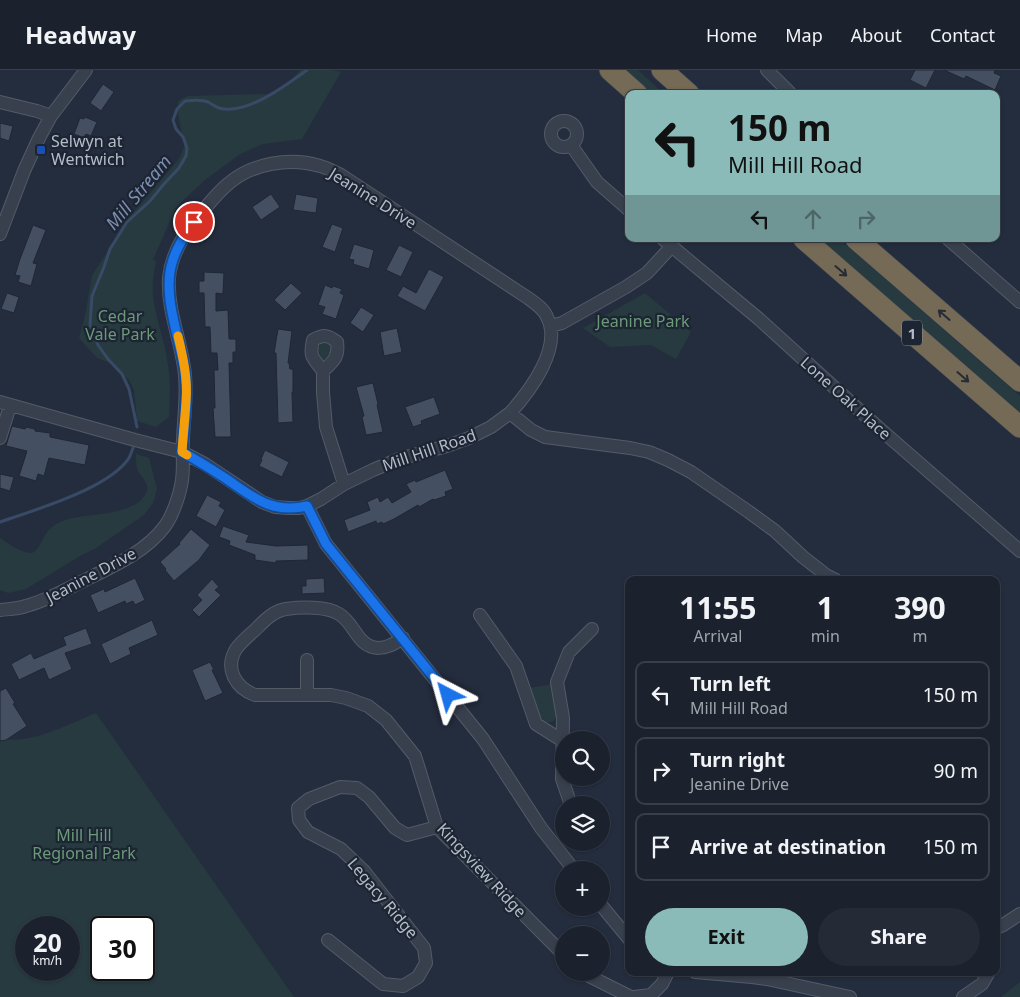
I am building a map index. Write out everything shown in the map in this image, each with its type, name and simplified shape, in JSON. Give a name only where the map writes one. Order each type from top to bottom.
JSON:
[{"type":"highway","points":[[610,70],[632,90]]},
{"type":"highway","points":[[662,70],[685,90]]},
{"type":"highway","points":[[680,70],[701,90]]},
{"type":"highway","name":"1","points":[[807,242],[1020,427]]},
{"type":"highway","name":"1","points":[[859,242],[1020,381]]},
{"type":"street","points":[[0,234],[24,170],[39,138],[51,116],[86,70]]},
{"type":"street","points":[[767,70],[787,90]]},
{"type":"street","points":[[0,102],[51,116]]},
{"type":"street","points":[[571,145],[597,182],[625,206]]},
{"type":"street","name":"Jeanine Drive","points":[[0,610],[24,607],[109,569],[151,542],[166,525],[176,504],[182,480],[186,401],[185,373],[170,295],[169,278],[172,263],[178,246],[203,210],[227,184],[252,169],[266,165],[299,163],[312,164],[341,175],[528,298],[547,315],[551,326]]},
{"type":"street","points":[[951,242],[1020,302]]},
{"type":"street","name":"Lone Oak Place","points":[[551,326],[562,323],[647,273],[667,243],[759,320],[1020,551]]},
{"type":"street","points":[[551,326],[552,337],[549,353],[533,383],[510,413],[531,430],[545,437],[630,448],[648,452],[668,460],[691,472],[749,512],[775,531],[802,557],[828,576]]},
{"type":"street","points":[[323,371],[326,427],[344,484]]},
{"type":"street","points":[[0,438],[5,404]]},
{"type":"street","name":"Mill Hill Road","points":[[5,404],[182,452],[205,464],[262,502],[275,507],[288,508],[307,506],[322,499],[344,484],[399,459],[469,438],[490,427],[510,413]]},
{"type":"street","points":[[307,506],[326,544],[483,739],[521,798],[555,837]]},
{"type":"street","name":"Kingsview Ridge","points":[[403,638],[392,645],[376,648],[368,646],[361,640],[349,623],[332,610],[320,608],[286,609],[270,616],[243,641],[236,650],[231,670],[240,686],[246,692],[255,695],[331,695],[368,706],[386,720],[415,756],[438,827],[555,946]]},
{"type":"street","points":[[480,615],[516,666],[536,724],[555,736]]},
{"type":"street","points":[[563,731],[564,718],[557,682],[569,652],[592,629]]},
{"type":"street","points":[[307,660],[307,694]]},
{"type":"street","name":"Legacy Ridge","points":[[328,940],[384,984],[403,986],[418,977],[426,963],[424,948],[364,871],[341,849],[308,832],[299,820],[298,808],[309,799],[340,787],[357,788],[369,797],[395,828],[407,835],[438,827]]},
{"type":"street","points":[[1000,926],[1020,914]]},
{"type":"street","points":[[610,916],[625,934]]},
{"type":"street","points":[[599,981],[633,997],[651,995],[662,984],[666,976]]},
{"type":"street","points":[[752,976],[767,976],[850,997]]},
{"type":"street","points":[[963,997],[982,984],[987,976]]},
{"type":"green space","name":"Cedar Vale Park","points":[[300,70],[333,70],[341,72],[302,139],[263,144],[240,154],[205,180],[176,207],[153,260],[156,261],[153,287],[154,303],[166,351],[169,373],[169,417],[156,427],[137,421],[134,390],[129,380],[108,362],[97,358],[79,338],[92,275],[128,219],[179,159],[184,147],[178,114],[178,102],[181,99],[188,96],[269,94],[286,85]]},
{"type":"green space","points":[[622,70],[638,70],[660,90],[644,90]]},
{"type":"green space","points":[[820,242],[842,242],[1019,395],[1020,416]]},
{"type":"green space","name":"Jeanine Park","points":[[645,293],[691,332],[676,359],[651,345],[610,347],[583,328]]},
{"type":"green space","points":[[324,342],[331,345],[331,352],[326,362],[323,362],[319,351],[321,344]]},
{"type":"green space","points":[[136,454],[149,458],[157,489],[153,503],[144,515],[96,548],[26,589],[8,593],[0,590],[0,538],[18,550],[31,553],[37,550],[47,532],[58,523],[78,517],[122,510],[132,506],[140,500],[147,490],[146,484],[137,469]]},
{"type":"green space","points":[[553,684],[557,715],[554,721],[547,722],[543,720],[538,712],[529,688]]},
{"type":"green space","name":"Mill Hill Regional Park","points":[[96,713],[294,997],[0,997],[0,738],[11,740],[36,737]]},
{"type":"green space","points":[[1020,982],[1020,997],[1001,997]]},
{"type":"building","points":[[915,70],[935,70],[926,88],[910,80]]},
{"type":"building","points":[[944,70],[995,70],[994,73],[1001,76],[995,90],[966,76],[964,79]]},
{"type":"building","points":[[103,84],[114,92],[101,111],[90,103]]},
{"type":"building","points":[[85,117],[97,122],[91,136],[86,134],[84,138],[74,134],[80,118],[84,119]]},
{"type":"building","points":[[0,123],[13,126],[9,141],[0,138]]},
{"type":"building","points":[[271,194],[280,207],[261,220],[252,207]]},
{"type":"building","points":[[296,194],[318,198],[316,213],[293,210]]},
{"type":"building","points":[[332,224],[343,228],[335,252],[322,247]]},
{"type":"building","points":[[33,225],[46,230],[33,263],[37,264],[31,286],[18,282],[20,276],[15,275]]},
{"type":"building","points":[[354,244],[374,250],[369,269],[353,264],[354,260],[349,259]]},
{"type":"building","points":[[399,245],[413,252],[401,277],[386,270]]},
{"type":"building","points":[[429,269],[444,277],[425,311],[397,296],[403,286],[416,293]]},
{"type":"building","points":[[204,272],[224,273],[223,294],[216,293],[216,311],[228,310],[229,339],[236,339],[236,352],[233,352],[233,363],[229,363],[231,437],[215,437],[213,408],[215,408],[214,370],[218,370],[217,353],[211,353],[210,327],[205,327],[204,293],[199,293],[199,281],[204,281]]},
{"type":"building","points":[[291,283],[302,293],[285,310],[274,300]]},
{"type":"building","points":[[325,285],[342,289],[340,293],[344,295],[336,319],[322,314],[325,307],[318,305]]},
{"type":"building","points":[[7,293],[19,297],[14,313],[1,309]]},
{"type":"building","points":[[361,307],[374,315],[363,332],[350,323]]},
{"type":"building","points":[[397,328],[402,352],[384,356],[380,332]]},
{"type":"building","points":[[278,329],[292,331],[288,363],[290,369],[293,369],[293,422],[278,423],[276,353],[274,353]]},
{"type":"building","points":[[373,383],[383,432],[366,435],[362,417],[364,416],[356,387]]},
{"type":"building","points":[[434,397],[440,414],[421,421],[422,424],[413,427],[405,407]]},
{"type":"building","points":[[12,426],[35,429],[35,431],[50,433],[50,437],[89,445],[85,465],[49,458],[44,476],[38,474],[36,481],[19,476],[27,451],[6,446]]},
{"type":"building","points":[[265,450],[289,462],[282,477],[259,466]]},
{"type":"building","points":[[445,470],[453,489],[445,492],[446,496],[433,499],[419,507],[418,505],[383,524],[382,522],[377,524],[376,521],[348,532],[344,520],[370,510],[367,502],[378,497],[380,502],[388,497],[392,503],[411,492],[406,484]]},
{"type":"building","points":[[0,474],[14,477],[10,491],[0,488]]},
{"type":"building","points":[[207,495],[221,502],[219,506],[225,510],[216,527],[196,516]]},
{"type":"building","points":[[223,526],[249,535],[246,542],[276,546],[308,545],[308,560],[276,561],[276,563],[255,560],[255,555],[229,545],[230,541],[219,537]]},
{"type":"building","points":[[191,529],[210,545],[199,560],[174,581],[160,562],[180,544]]},
{"type":"building","points":[[135,578],[145,600],[135,605],[133,601],[126,604],[125,601],[98,613],[90,595],[104,589],[105,592]]},
{"type":"building","points":[[324,578],[325,593],[302,594],[302,586],[306,586],[306,579]]},
{"type":"building","points":[[212,579],[219,587],[215,590],[221,595],[199,617],[192,610],[202,600],[197,595]]},
{"type":"building","points":[[152,620],[158,635],[129,648],[131,654],[110,664],[101,644]]},
{"type":"building","points":[[86,628],[92,644],[65,653],[72,669],[49,680],[44,668],[19,680],[11,664],[31,653],[34,659],[66,645],[63,637]]},
{"type":"building","points":[[210,662],[223,693],[205,701],[192,670]]},
{"type":"building","points":[[6,688],[15,703],[13,704],[27,726],[6,740],[0,741],[0,691]]},
{"type":"waterway","name":"Mill Stream","points":[[137,427],[129,389],[122,374],[98,345],[90,325],[92,296],[110,249],[127,222],[150,201],[179,168],[186,156],[187,148],[173,120],[177,109],[185,101],[203,100],[218,108],[241,108],[265,98],[307,70]]},
{"type":"waterway","name":"Mill Stream","points":[[0,522],[68,498],[102,482],[126,462],[133,448]]},
{"type":"slow traffic","points":[[178,336],[185,373],[186,390],[182,452],[187,455]]},
{"type":"place","name":"Selwyn at Wentwich","points":[[41,150]]},
{"type":"route","points":[[194,222],[178,246],[169,278],[170,295],[185,373],[186,401],[182,452],[205,464],[262,502],[275,507],[299,508],[307,506],[326,544],[448,695]]}]
